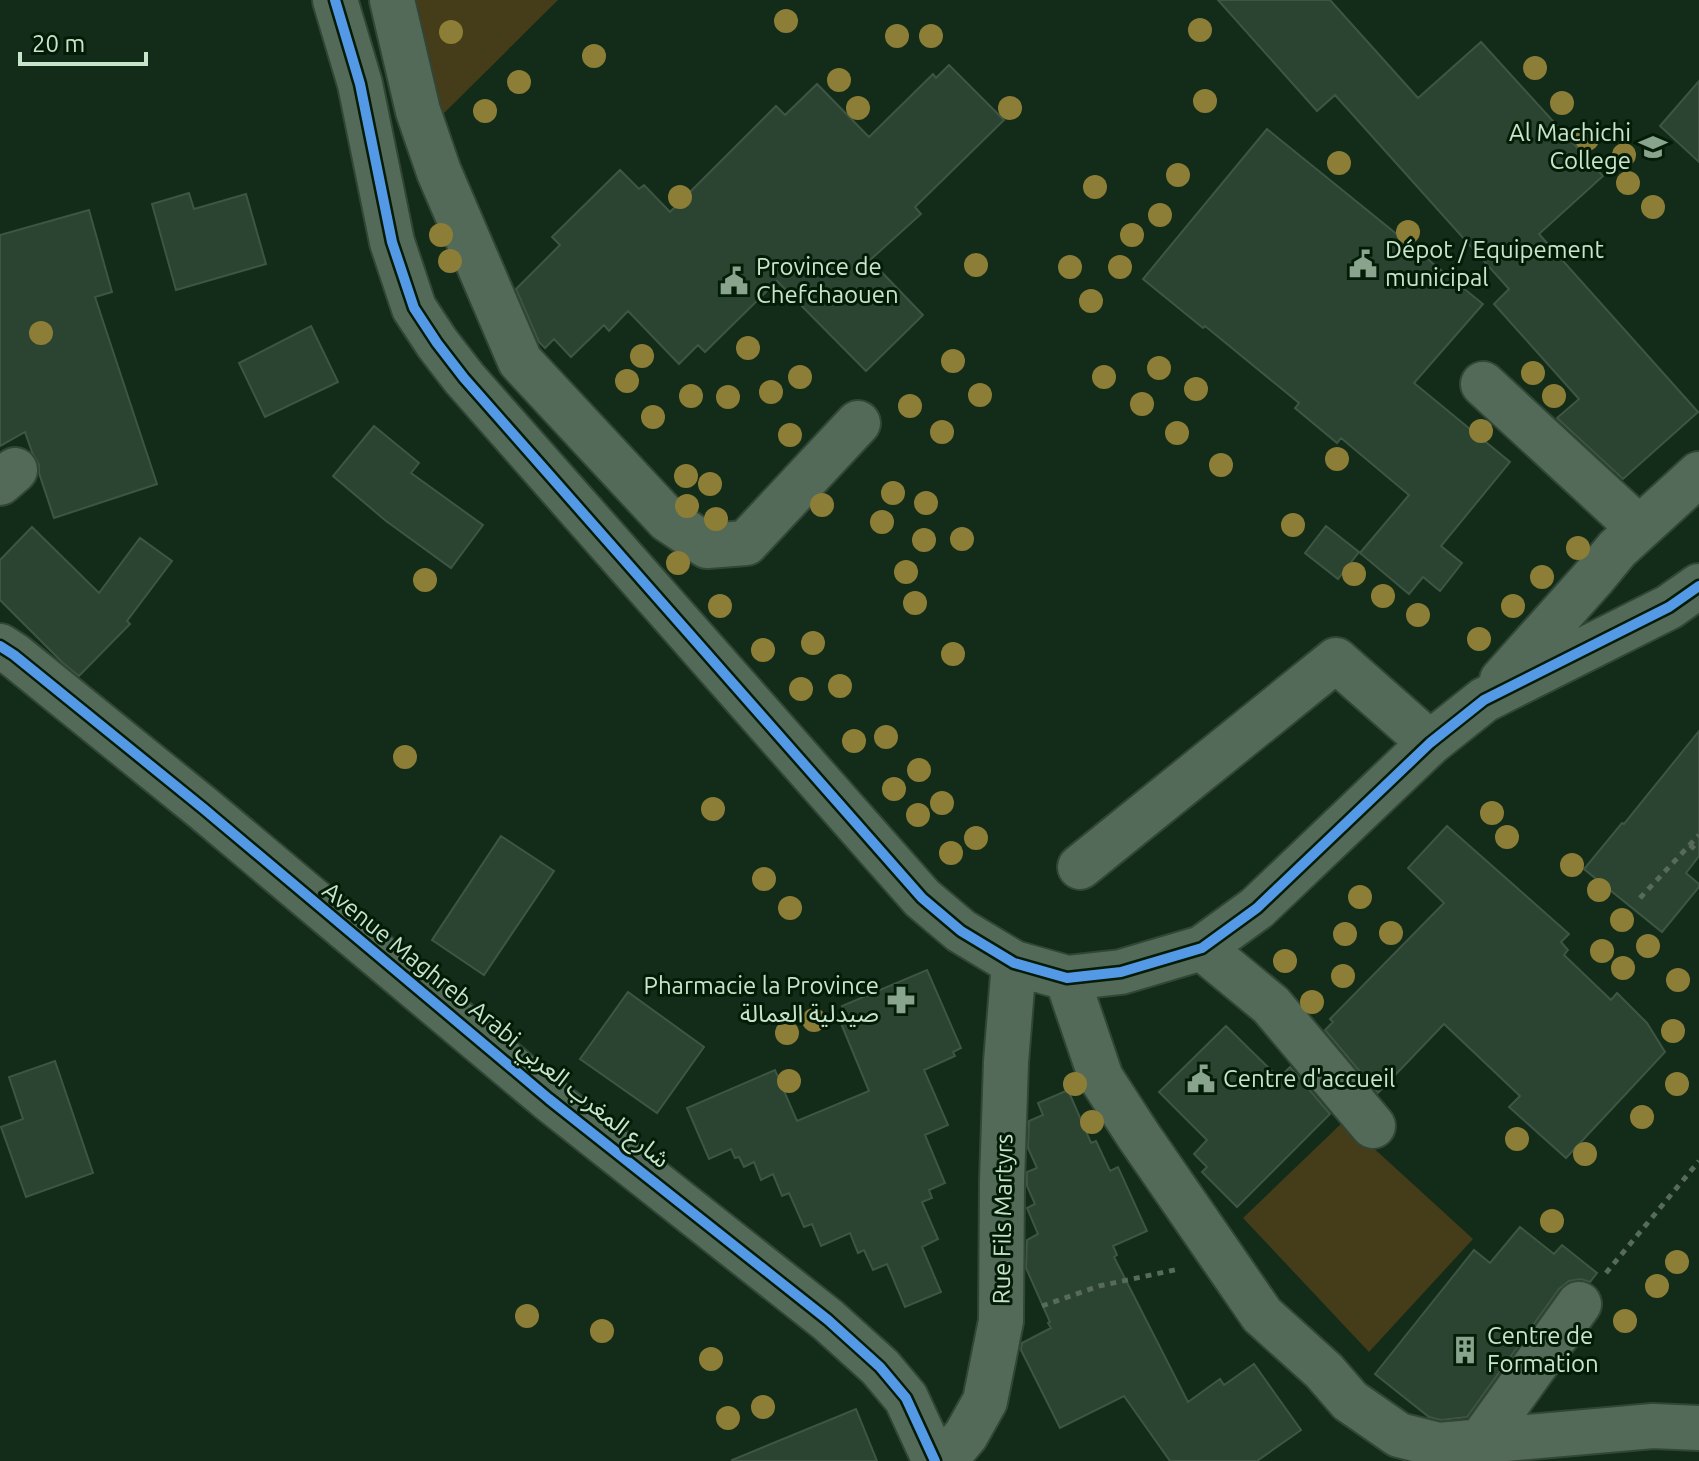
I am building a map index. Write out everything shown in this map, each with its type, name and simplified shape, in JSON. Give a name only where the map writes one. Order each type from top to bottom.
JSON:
[{"type":"street","points":[[335,0],[360,84],[392,242],[414,308],[437,343],[464,378],[922,898],[961,931],[1014,963],[1067,978],[1121,972],[1202,948],[1257,908],[1430,743],[1484,700],[1625,542],[1699,474]]},
{"type":"street","points":[[392,0],[418,111],[439,172],[520,361],[668,520],[707,546],[746,543],[858,423]]},
{"type":"street","points":[[1483,384],[1625,542]]},
{"type":"street","points":[[1625,542],[1618,590],[1625,597],[1638,603],[1684,596]]},
{"type":"street","points":[[1484,700],[1684,596]]},
{"type":"street","name":"Avenue Maghreb Arabi شارع المغرب العربي","points":[[0,646],[204,809],[549,1099],[828,1320],[880,1367],[906,1398],[935,1461]]},
{"type":"street","points":[[1080,867],[1336,660],[1430,743]]},
{"type":"street","points":[[1202,948],[1271,1005],[1373,1126]]},
{"type":"street","name":"Rue Fils Martyrs","points":[[944,1461],[966,1435],[985,1401],[1001,1321],[1006,1062],[1014,963]]},
{"type":"street","points":[[1067,978],[1101,1078],[1262,1315],[1313,1360],[1350,1401],[1399,1435],[1439,1445],[1653,1426],[1699,1428]]},
{"type":"street","points":[[1480,1442],[1579,1304]]},
{"type":"path","points":[[1640,898],[1699,835]]},
{"type":"path","points":[[1690,845],[1699,853]]},
{"type":"path","points":[[1579,1304],[1699,1161]]},
{"type":"path","points":[[1001,1321],[1099,1286],[1223,1260]]},
{"type":"shaded area","points":[[400,0],[558,0],[430,127]]},
{"type":"shaded area","points":[[1344,1121],[1473,1239],[1369,1352],[1243,1218]]},
{"type":"building","points":[[1218,0],[1330,0],[1418,98],[1481,42],[1603,176],[1539,234],[1698,412],[1623,479],[1557,418],[1579,399],[1494,304],[1509,289],[1335,95],[1317,111]]},
{"type":"building","points":[[949,65],[1004,120],[915,207],[921,214],[870,260],[923,315],[866,371],[777,281],[705,352],[698,345],[679,364],[628,311],[609,331],[604,325],[571,357],[554,339],[545,348],[539,342],[516,289],[560,245],[552,237],[620,170],[639,189],[644,185],[670,212],[776,106],[785,115],[817,84],[869,137],[933,74],[936,78]]},
{"type":"building","points":[[1699,81],[1699,162],[1660,126]]},
{"type":"building","points":[[1267,129],[1483,304],[1414,383],[1510,462],[1441,546],[1462,563],[1440,591],[1423,577],[1409,594],[1360,553],[1409,495],[1341,438],[1337,443],[1295,408],[1299,403],[1143,279]]},
{"type":"building","points":[[189,193],[194,209],[246,194],[266,264],[176,290],[152,204]]},
{"type":"building","points":[[89,210],[112,292],[95,297],[157,484],[54,518],[39,465],[25,432],[0,446],[0,235]]},
{"type":"building","points":[[311,326],[338,382],[265,417],[239,363]]},
{"type":"building","points":[[374,426],[419,463],[411,473],[483,525],[451,568],[386,521],[333,476]]},
{"type":"building","points":[[1326,526],[1359,552],[1338,579],[1305,553]]},
{"type":"building","points":[[32,527],[99,593],[140,538],[172,561],[127,621],[130,624],[79,676],[0,600],[0,560]]},
{"type":"building","points":[[1699,731],[1699,856],[1686,873],[1699,887],[1662,932],[1584,869]]},
{"type":"building","points":[[1447,826],[1569,934],[1561,942],[1568,950],[1564,955],[1611,1000],[1617,993],[1647,1023],[1665,1052],[1566,1158],[1509,1107],[1520,1096],[1444,1024],[1378,1093],[1325,1030],[1333,1022],[1330,1019],[1444,903],[1408,868]]},
{"type":"building","points":[[501,836],[554,871],[484,975],[432,940]]},
{"type":"building","points":[[927,970],[961,1048],[953,1052],[955,1056],[924,1070],[948,1125],[925,1135],[945,1183],[929,1190],[932,1198],[922,1202],[938,1239],[922,1247],[941,1292],[905,1307],[887,1264],[873,1270],[864,1250],[858,1253],[850,1233],[821,1246],[812,1224],[804,1227],[789,1193],[782,1196],[773,1174],[761,1180],[754,1162],[744,1167],[731,1149],[709,1159],[687,1108],[775,1070],[797,1121],[869,1091],[840,1021],[847,1018],[842,1006]]},
{"type":"building","points":[[628,992],[704,1047],[657,1113],[580,1059]]},
{"type":"building","points":[[1226,1026],[1279,1078],[1290,1067],[1330,1114],[1237,1207],[1202,1172],[1207,1167],[1194,1154],[1207,1140],[1159,1092]]},
{"type":"building","points":[[55,1061],[93,1173],[26,1197],[1,1127],[23,1119],[9,1077]]},
{"type":"building","points":[[1068,1090],[1091,1143],[1096,1141],[1110,1171],[1118,1167],[1147,1231],[1113,1246],[1117,1255],[1114,1257],[1188,1402],[1220,1379],[1224,1385],[1254,1364],[1301,1430],[1257,1461],[1170,1461],[1124,1396],[1060,1428],[1021,1350],[1022,1343],[1051,1328],[1026,1268],[1027,1240],[1038,1234],[1027,1208],[1035,1204],[1027,1186],[1027,1172],[1037,1168],[1028,1148],[1029,1121],[1043,1115],[1038,1103]]},
{"type":"building","name":"Centre de Formation","points":[[1520,1227],[1554,1254],[1562,1245],[1597,1273],[1590,1282],[1581,1279],[1569,1281],[1559,1289],[1467,1417],[1441,1420],[1429,1417],[1375,1374],[1474,1250],[1490,1263]]},
{"type":"building","points":[[856,1409],[877,1461],[732,1460]]},
{"type":"cycle path","points":[[335,0],[360,84],[392,242],[414,308],[437,343],[464,378],[922,898],[961,931],[1014,963],[1067,978],[1121,972],[1202,948],[1257,908],[1430,743],[1484,700],[1669,607],[1699,586]]},
{"type":"cycle path","points":[[0,646],[204,809],[549,1099],[828,1320],[880,1367],[906,1398],[935,1461]]},
{"type":"place","name":"Al Machichi College","points":[[1653,147]]},
{"type":"place","name":"Dépot / Equipement municipal","points":[[1363,264]]},
{"type":"place","name":"Province de Chefchaouen","points":[[734,281]]},
{"type":"place","name":"Pharmacie la Province صيدلية العمالة","points":[[901,1000]]},
{"type":"place","name":"Centre d'accueil","points":[[1201,1079]]},
{"type":"place","name":"Centre de Formation","points":[[1465,1350]]}]
